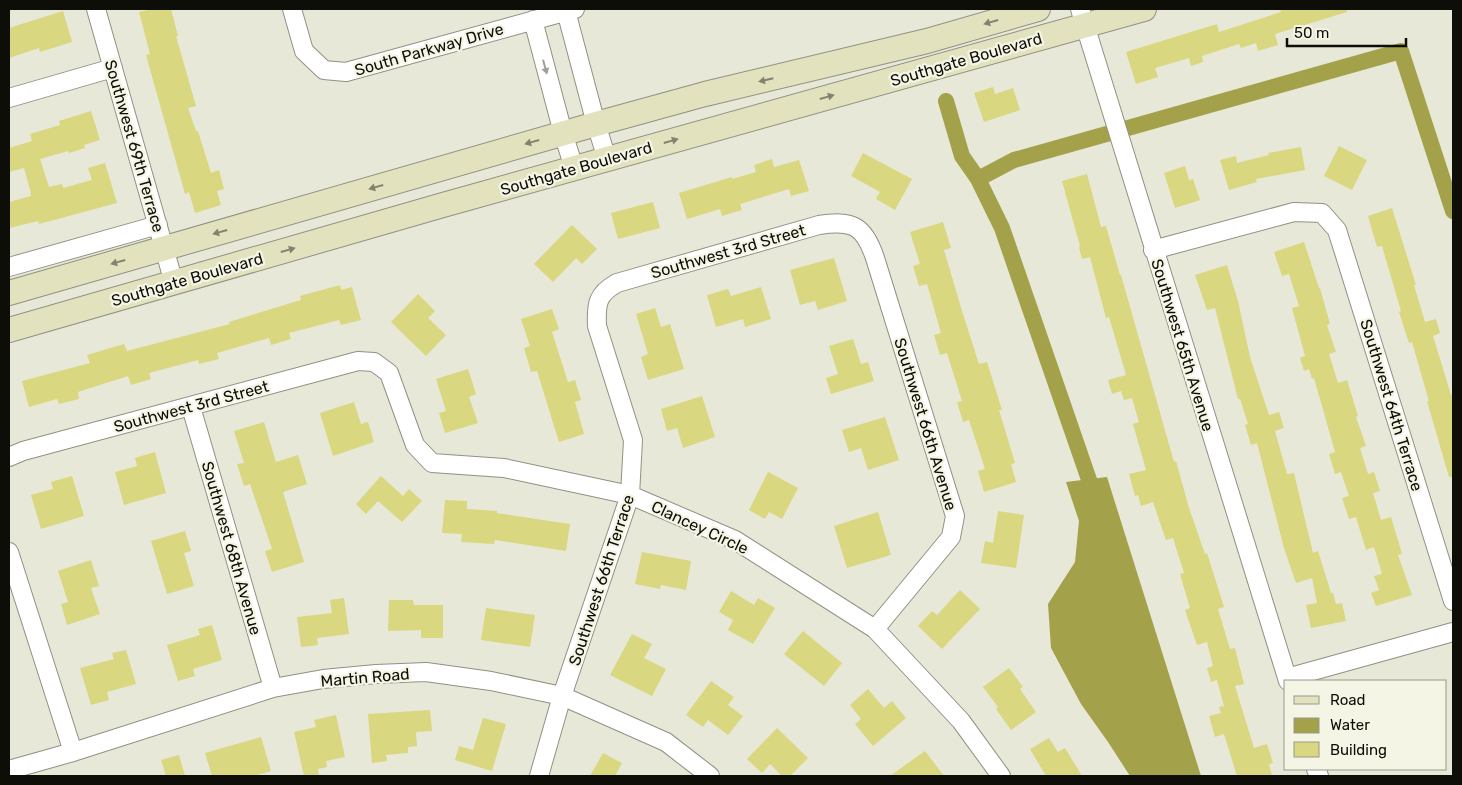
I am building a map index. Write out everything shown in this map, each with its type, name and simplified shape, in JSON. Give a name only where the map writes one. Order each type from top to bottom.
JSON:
[{"type":"main road","name":"Southgate Boulevard","points":[[9,293],[563,133],[705,94],[927,41],[1038,9]]},
{"type":"main road","name":"Southgate Boulevard","points":[[9,330],[607,159],[1082,17],[1144,9]]},
{"type":"street","name":"Southwest 69th Terrace","points":[[96,9],[174,283]]},
{"type":"street","name":"South Parkway Drive","points":[[292,9],[304,51],[324,70],[346,72],[570,10],[596,124],[607,159]]},
{"type":"street","name":"Southwest 65th Avenue","points":[[1082,17],[1287,680]]},
{"type":"street","points":[[533,20],[574,168]]},
{"type":"street","points":[[9,98],[113,68]]},
{"type":"street","name":"Southwest 64th Terrace","points":[[1153,250],[1294,212],[1322,213],[1337,230],[1453,601]]},
{"type":"street","name":"Southwest 3rd Street","points":[[601,295],[608,288],[618,283],[819,225],[842,223],[858,230]]},
{"type":"street","points":[[9,267],[158,225]]},
{"type":"street","name":"Southwest 66th Avenue","points":[[858,230],[869,241],[875,258],[955,516],[951,537],[874,628]]},
{"type":"street","name":"Southwest 66th Terrace","points":[[539,776],[562,696],[630,495],[633,440],[597,326],[597,309],[601,295]]},
{"type":"street","name":"Southwest 3rd Street","points":[[9,457],[23,451],[358,361],[374,362]]},
{"type":"street","name":"Clancey Circle","points":[[374,362],[390,373],[415,445],[432,463],[504,468],[630,495],[735,540],[874,628],[962,721],[1001,776]]},
{"type":"street","name":"Southwest 68th Avenue","points":[[191,407],[273,688]]},
{"type":"street","points":[[9,552],[72,752]]},
{"type":"street","points":[[1287,680],[1453,632]]},
{"type":"street","name":"Martin Road","points":[[9,770],[273,688],[323,679],[426,672],[491,681],[562,696],[666,742],[710,776]]},
{"type":"water","points":[[1107,477],[1201,776],[1130,776],[1081,704],[1051,648],[1048,604],[1075,562],[1079,521],[1066,482]]},
{"type":"building","points":[[152,9],[171,9],[178,36],[176,36],[196,106],[188,108],[196,131],[198,131],[211,173],[219,170],[224,189],[217,191],[221,205],[195,213],[189,192],[185,194],[146,55],[150,54],[139,12]]},
{"type":"building","points":[[1280,9],[1347,9],[1347,12],[1275,34],[1278,45],[1258,51],[1256,43],[1241,48],[1239,44],[1202,56],[1203,62],[1191,66],[1189,58],[1155,68],[1158,77],[1136,84],[1126,52],[1217,24],[1219,32],[1281,12]]},
{"type":"building","points":[[63,11],[72,42],[40,52],[39,48],[9,58],[9,28]]},
{"type":"building","points":[[993,87],[995,94],[1013,88],[1020,110],[984,122],[974,93]]},
{"type":"building","points":[[91,111],[100,140],[84,145],[85,148],[40,159],[49,187],[62,184],[63,188],[92,180],[88,168],[105,163],[117,203],[39,224],[38,221],[9,228],[9,202],[31,196],[31,193],[24,168],[9,172],[9,148],[32,141],[30,134],[60,125],[59,121]]},
{"type":"building","points":[[1339,146],[1367,160],[1352,190],[1324,176]]},
{"type":"building","points":[[1301,147],[1305,170],[1256,179],[1257,182],[1229,190],[1220,160],[1236,156],[1237,163],[1269,155],[1268,153]]},
{"type":"building","points":[[863,153],[912,179],[895,210],[876,199],[880,192],[851,176]]},
{"type":"building","points":[[772,159],[774,167],[799,160],[809,191],[791,196],[789,189],[740,204],[742,210],[722,216],[720,209],[687,219],[679,193],[756,172],[754,165]]},
{"type":"building","points":[[1185,166],[1189,180],[1193,179],[1200,200],[1175,208],[1164,173]]},
{"type":"building","points":[[1087,174],[1101,227],[1106,226],[1121,275],[1174,462],[1176,461],[1189,508],[1205,554],[1207,553],[1224,607],[1218,609],[1230,649],[1235,648],[1244,684],[1235,686],[1254,748],[1267,744],[1273,763],[1269,764],[1272,776],[1237,776],[1224,734],[1215,737],[1209,716],[1221,713],[1219,707],[1224,706],[1217,680],[1211,682],[1207,668],[1213,666],[1207,642],[1197,645],[1185,610],[1190,608],[1180,574],[1184,573],[1173,538],[1166,540],[1153,502],[1141,506],[1138,495],[1135,496],[1129,474],[1146,470],[1133,424],[1139,422],[1132,398],[1124,400],[1121,391],[1112,394],[1108,380],[1126,375],[1109,317],[1106,318],[1090,257],[1082,259],[1062,181]]},
{"type":"building","points":[[653,202],[660,228],[618,239],[611,213]]},
{"type":"building","points":[[1392,208],[1416,285],[1414,285],[1425,322],[1436,319],[1440,333],[1433,336],[1451,395],[1453,394],[1453,476],[1449,477],[1412,342],[1409,343],[1399,312],[1401,311],[1382,246],[1377,247],[1368,216]]},
{"type":"building","points":[[943,222],[951,248],[944,250],[962,311],[979,364],[987,362],[1002,410],[999,410],[1015,463],[1011,464],[1016,482],[984,492],[978,471],[985,469],[969,420],[963,422],[957,402],[962,401],[947,353],[940,355],[934,335],[941,333],[927,284],[919,286],[913,266],[920,264],[910,232]]},
{"type":"building","points":[[572,225],[597,249],[582,264],[576,258],[553,282],[534,264]]},
{"type":"building","points":[[1304,242],[1330,324],[1327,325],[1336,352],[1329,354],[1338,383],[1347,380],[1358,416],[1356,417],[1366,446],[1360,448],[1368,474],[1374,472],[1380,491],[1373,493],[1381,520],[1391,517],[1402,554],[1398,555],[1412,595],[1376,606],[1371,593],[1379,590],[1374,576],[1382,574],[1374,547],[1366,550],[1356,517],[1349,519],[1342,498],[1349,496],[1341,472],[1335,474],[1329,454],[1335,452],[1314,378],[1312,379],[1309,369],[1304,371],[1300,358],[1305,356],[1292,308],[1299,306],[1289,274],[1282,276],[1274,252]]},
{"type":"building","points":[[834,258],[847,301],[818,310],[815,301],[800,305],[790,270]]},
{"type":"building","points":[[1227,265],[1238,301],[1250,357],[1269,415],[1279,412],[1284,428],[1275,431],[1287,474],[1294,473],[1313,553],[1318,551],[1331,593],[1333,593],[1336,604],[1342,603],[1346,621],[1311,628],[1306,605],[1317,603],[1312,578],[1296,583],[1284,548],[1257,443],[1251,445],[1245,425],[1248,424],[1240,399],[1238,399],[1215,308],[1207,310],[1195,275]]},
{"type":"building","points":[[340,285],[341,290],[352,287],[361,320],[341,325],[339,320],[289,333],[291,339],[271,345],[269,338],[217,353],[219,359],[199,364],[198,360],[149,373],[151,379],[131,385],[128,376],[78,392],[79,399],[59,404],[57,399],[29,407],[22,381],[90,363],[87,355],[124,344],[127,351],[230,324],[229,322],[301,300],[300,296]]},
{"type":"building","points":[[761,287],[771,319],[745,327],[743,319],[716,327],[707,295],[728,289],[731,296]]},
{"type":"building","points":[[418,294],[435,311],[428,318],[446,335],[426,356],[391,322]]},
{"type":"building","points":[[655,308],[661,327],[670,324],[684,369],[648,380],[641,357],[648,354],[636,314]]},
{"type":"building","points":[[552,309],[559,329],[552,332],[568,382],[575,380],[581,400],[575,402],[584,434],[559,442],[537,371],[531,372],[524,348],[530,346],[521,319]]},
{"type":"building","points":[[853,339],[861,364],[868,362],[874,381],[831,394],[826,378],[838,374],[829,346]]},
{"type":"building","points":[[468,369],[476,394],[469,397],[478,423],[445,433],[439,413],[446,411],[436,379]]},
{"type":"building","points":[[702,396],[715,437],[683,448],[677,428],[667,431],[661,409]]},
{"type":"building","points":[[354,402],[361,424],[368,422],[374,442],[333,456],[320,413]]},
{"type":"building","points":[[885,417],[899,460],[868,470],[861,448],[849,452],[842,430]]},
{"type":"building","points":[[264,422],[276,462],[298,455],[307,484],[283,492],[304,562],[272,572],[265,551],[272,549],[250,484],[244,486],[237,464],[244,463],[234,431]]},
{"type":"building","points":[[155,452],[166,493],[124,505],[115,472],[137,466],[135,458]]},
{"type":"building","points":[[768,472],[798,488],[782,519],[769,512],[765,519],[749,510]]},
{"type":"building","points":[[72,476],[84,516],[41,529],[31,495],[53,489],[51,482]]},
{"type":"building","points":[[381,476],[403,496],[409,489],[422,501],[402,522],[378,501],[366,514],[356,504]]},
{"type":"building","points":[[445,500],[467,501],[467,509],[497,511],[497,513],[570,524],[566,551],[495,540],[494,544],[461,542],[462,534],[442,533]]},
{"type":"building","points":[[998,511],[1024,515],[1016,568],[981,563],[985,541],[993,543]]},
{"type":"building","points":[[878,512],[891,555],[847,568],[834,526]]},
{"type":"building","points":[[185,531],[191,551],[184,553],[194,586],[167,594],[151,541]]},
{"type":"building","points":[[642,552],[691,561],[686,590],[661,585],[660,589],[635,584]]},
{"type":"building","points":[[91,560],[99,586],[91,588],[100,614],[67,625],[61,604],[68,602],[58,571]]},
{"type":"building","points":[[960,590],[980,609],[942,649],[918,626],[932,611],[937,615]]},
{"type":"building","points":[[731,591],[754,605],[758,598],[775,608],[753,644],[728,630],[733,620],[719,612]]},
{"type":"building","points":[[344,598],[349,634],[317,638],[318,645],[301,647],[297,617],[332,613],[330,600]]},
{"type":"building","points":[[389,600],[413,600],[414,605],[443,605],[443,638],[421,638],[421,630],[388,631]]},
{"type":"building","points":[[486,608],[535,615],[530,647],[481,640]]},
{"type":"building","points":[[212,625],[222,660],[193,669],[195,676],[178,681],[167,645],[200,635],[198,629]]},
{"type":"building","points":[[803,631],[842,663],[824,686],[784,654]]},
{"type":"building","points":[[632,634],[652,644],[644,658],[666,669],[652,696],[610,675]]},
{"type":"building","points":[[126,650],[136,684],[107,692],[109,700],[91,705],[80,668],[114,659],[112,653]]},
{"type":"building","points":[[1009,668],[1023,687],[1020,689],[1036,712],[1011,730],[996,709],[998,707],[983,687]]},
{"type":"building","points":[[711,681],[734,697],[728,705],[743,716],[728,735],[708,720],[703,727],[686,715]]},
{"type":"building","points":[[868,689],[884,708],[892,701],[906,718],[873,746],[855,724],[861,719],[850,705]]},
{"type":"building","points":[[430,710],[432,731],[416,732],[417,746],[408,747],[408,753],[386,755],[387,761],[372,763],[368,714]]},
{"type":"building","points":[[336,715],[345,757],[326,761],[327,767],[318,769],[319,776],[304,776],[294,732],[316,727],[314,720]]},
{"type":"building","points":[[483,718],[506,724],[492,771],[455,760],[459,746],[473,750]]},
{"type":"building","points":[[777,728],[808,758],[790,776],[782,776],[770,764],[762,773],[747,759]]},
{"type":"building","points":[[261,737],[271,771],[254,776],[212,776],[205,753]]},
{"type":"building","points":[[1049,738],[1058,752],[1065,748],[1082,776],[1046,776],[1030,749]]},
{"type":"building","points":[[925,751],[944,776],[890,776]]},
{"type":"building","points":[[603,753],[622,763],[615,776],[590,776]]},
{"type":"building","points":[[179,755],[185,776],[166,776],[161,760]]},
{"type":"waterway","points":[[978,179],[1014,160],[1401,51],[1453,211]]},
{"type":"waterway","points":[[946,101],[962,156],[978,179],[1002,228],[1096,500]]}]
